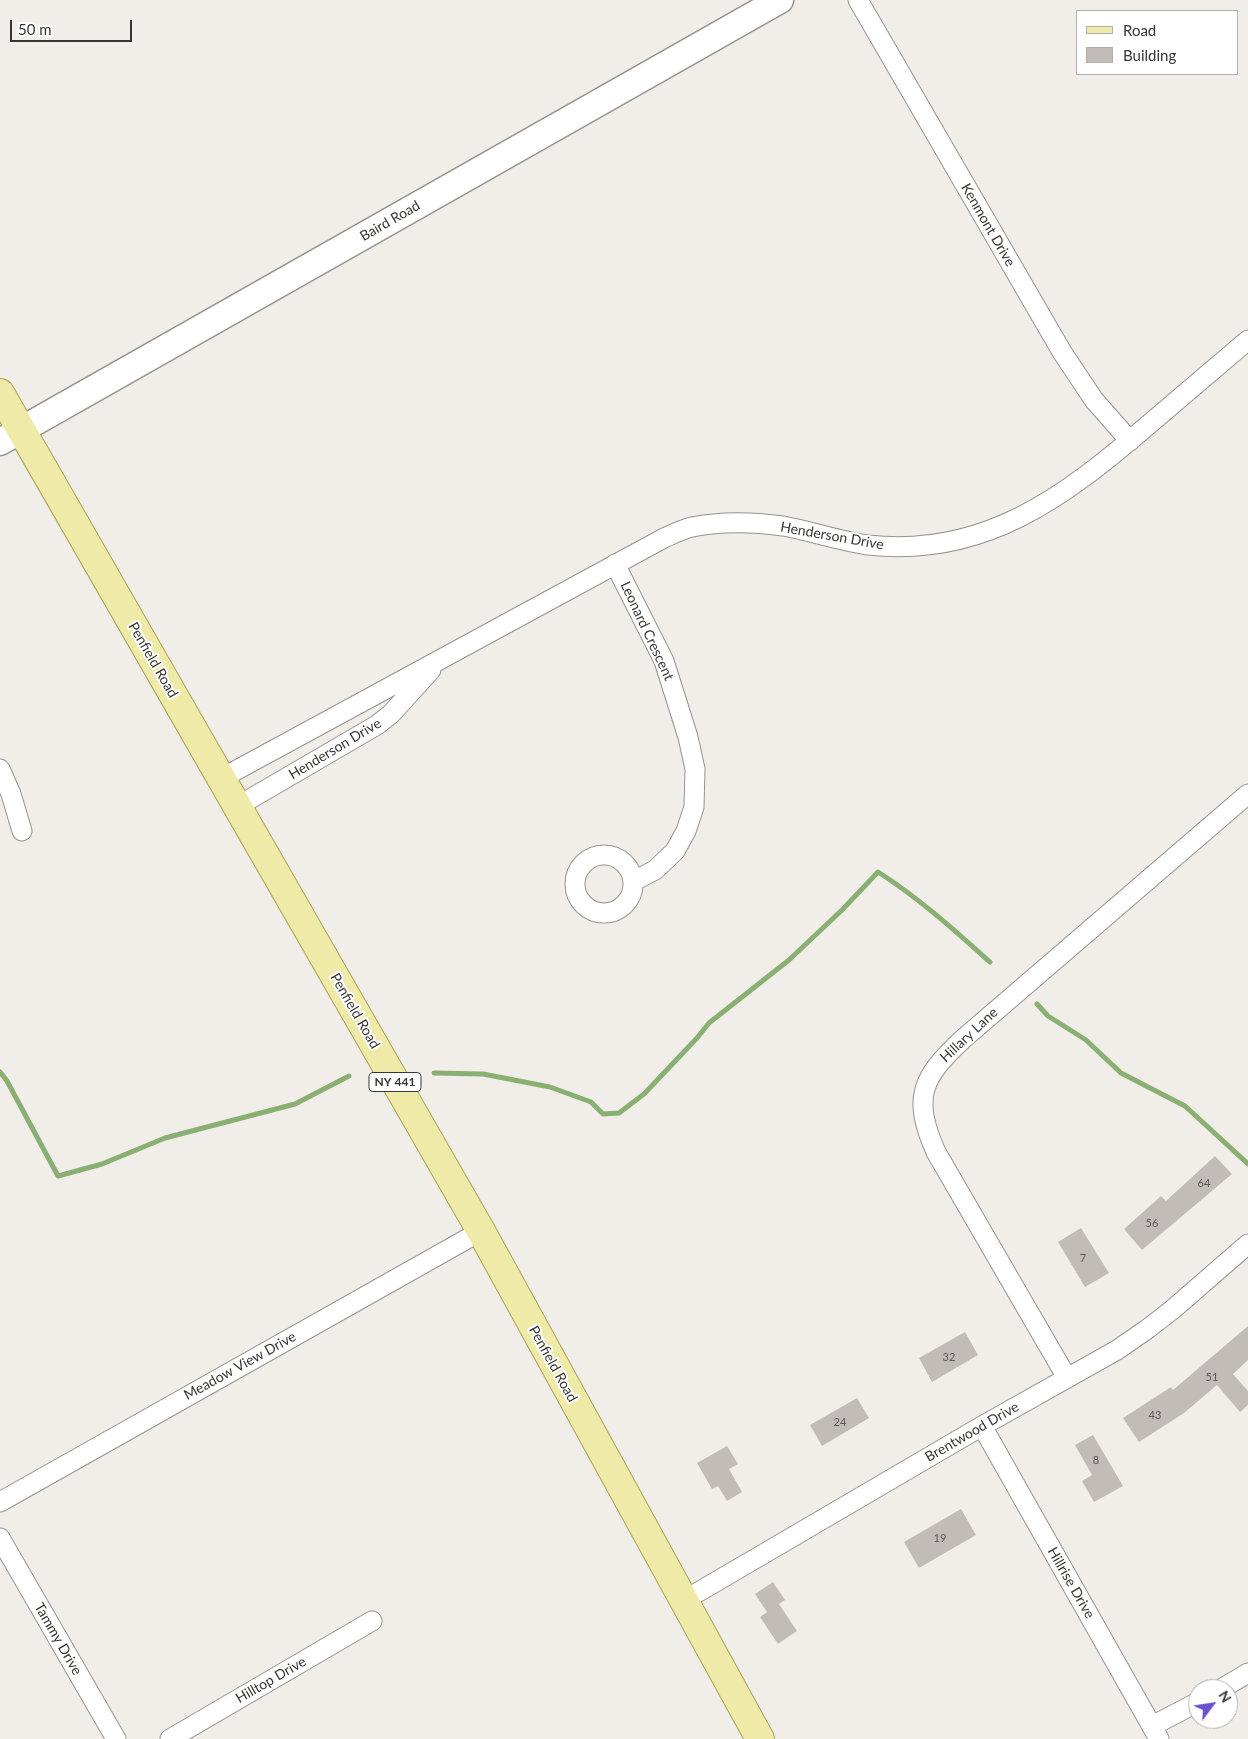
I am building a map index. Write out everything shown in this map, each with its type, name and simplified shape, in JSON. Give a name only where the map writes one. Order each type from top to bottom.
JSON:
[{"type":"main road","name":"Penfield Road","points":[[0,393],[10,436],[222,778],[481,1231],[760,1739]]},
{"type":"street","name":"Baird Road","points":[[10,436],[780,0]]},
{"type":"street","name":"Kenmont Drive","points":[[858,0],[1062,352],[1094,400],[1130,441]]},
{"type":"street","name":"Henderson Drive","points":[[222,778],[615,564],[664,538],[691,528],[719,524],[783,526],[868,544],[902,546],[936,545],[1000,527],[1036,509],[1069,489],[1100,466],[1248,340]]},
{"type":"street","name":"Leonard Crescent","points":[[615,564],[664,662],[688,737],[695,769],[694,806],[679,844],[675,851],[655,870],[634,881]]},
{"type":"street","name":"Henderson Drive","points":[[238,806],[377,725],[391,714],[442,658]]},
{"type":"street","points":[[0,768],[11,794],[22,831]]},
{"type":"street","name":"Hillary Lane","points":[[1067,1378],[936,1152],[926,1130],[922,1110],[924,1091],[931,1074],[943,1057],[1248,794]]},
{"type":"street","name":"Meadow View Drive","points":[[0,1502],[481,1231]]},
{"type":"street","name":"Brentwood Drive","points":[[683,1600],[982,1426],[1117,1350],[1146,1330],[1248,1244]]},
{"type":"street","name":"Hillrise Drive","points":[[982,1426],[1156,1733]]},
{"type":"street","name":"Tammy Drive","points":[[0,1538],[116,1739]]},
{"type":"street","name":"Hilltop Drive","points":[[170,1739],[372,1621]]},
{"type":"street","points":[[1156,1733],[1188,1709]]},
{"type":"building","points":[[1215,1156],[1232,1174],[1142,1250],[1124,1229],[1161,1196],[1166,1201]]},
{"type":"building","points":[[1081,1228],[1109,1273],[1085,1287],[1058,1242]]},
{"type":"building","points":[[1248,1326],[1248,1360],[1233,1374],[1248,1391],[1248,1405],[1240,1412],[1217,1385],[1184,1413],[1139,1442],[1123,1418],[1171,1387],[1173,1390]]},
{"type":"building","points":[[965,1332],[978,1355],[932,1382],[919,1358]]},
{"type":"building","points":[[857,1398],[869,1418],[822,1446],[810,1425]]},
{"type":"building","points":[[1093,1435],[1123,1486],[1094,1502],[1082,1481],[1092,1475],[1075,1445]]},
{"type":"building","points":[[727,1446],[738,1464],[729,1469],[742,1492],[727,1501],[718,1486],[712,1489],[697,1463]]},
{"type":"building","points":[[961,1509],[976,1535],[919,1568],[904,1542]]},
{"type":"building","points":[[773,1582],[785,1600],[779,1604],[797,1631],[778,1644],[760,1617],[767,1612],[755,1594]]},
{"type":"waterway","points":[[434,1073],[483,1074],[550,1087],[591,1102],[603,1114],[619,1113],[644,1094],[709,1023],[789,960],[842,910],[878,872],[922,903],[990,962]]},
{"type":"waterway","points":[[1037,1004],[1048,1016],[1086,1040],[1121,1073],[1185,1106],[1248,1164]]},
{"type":"waterway","points":[[0,1072],[7,1081],[58,1176],[102,1164],[165,1138],[295,1104],[349,1076]]}]
